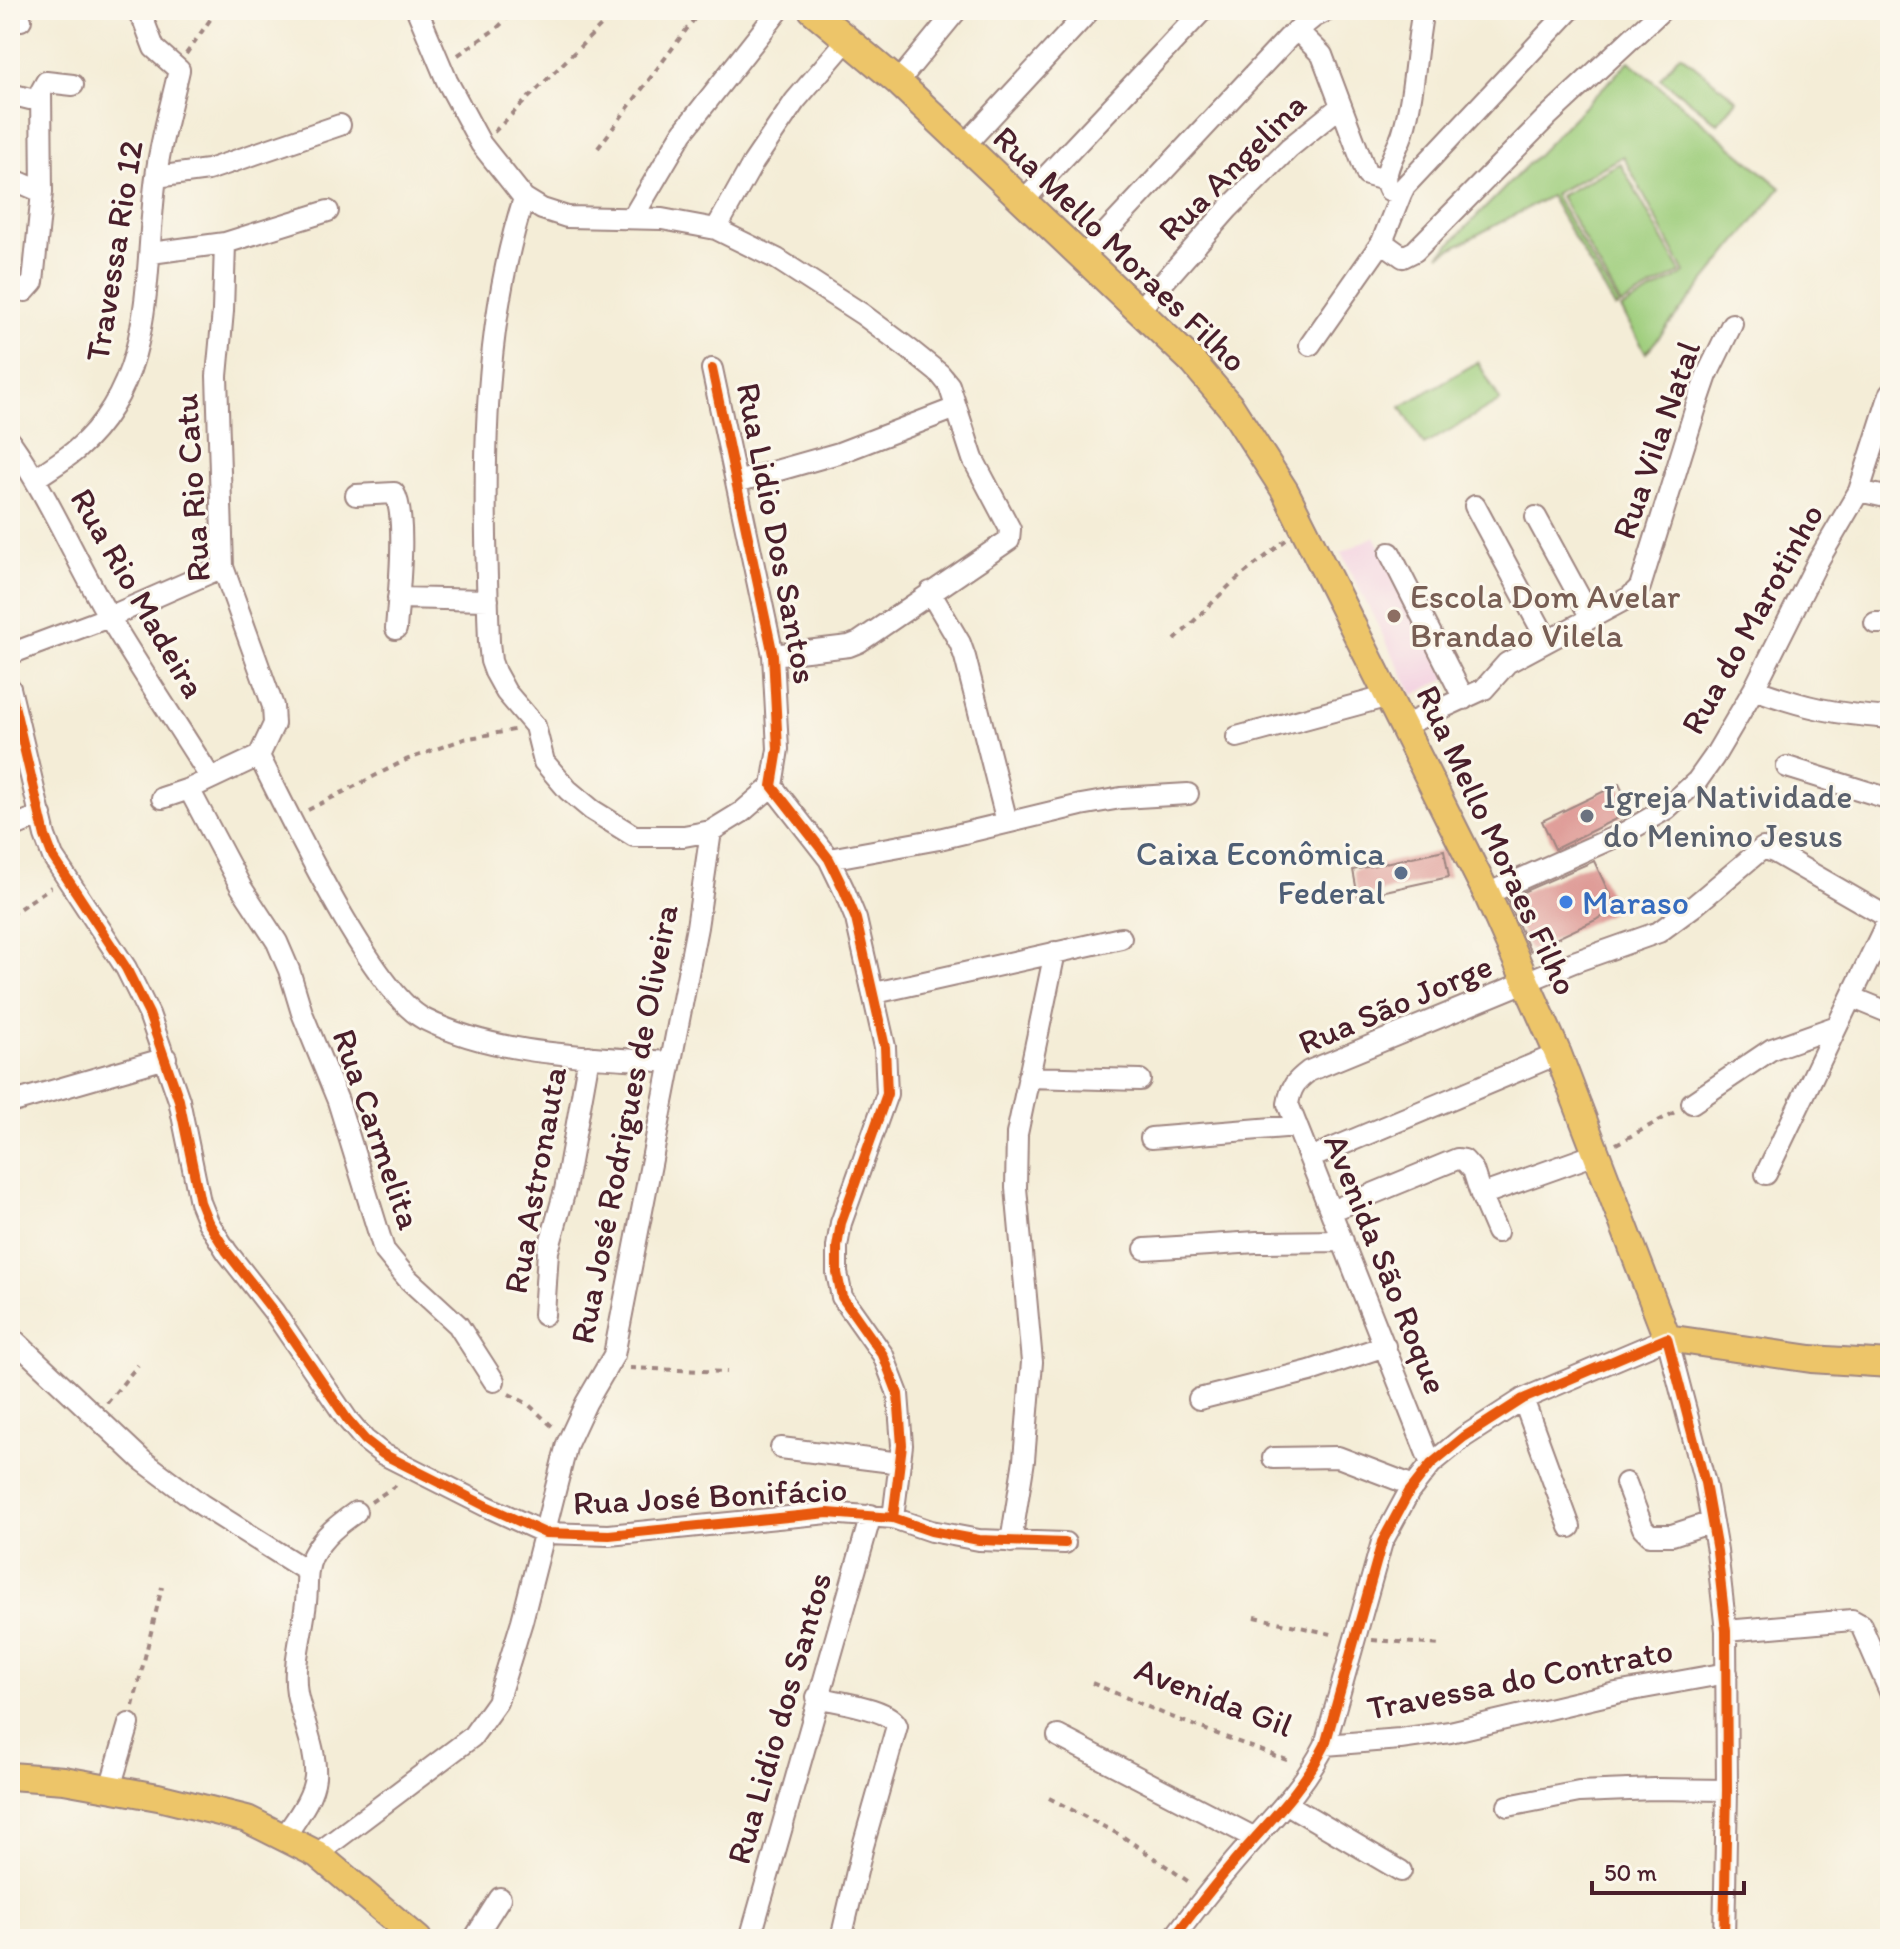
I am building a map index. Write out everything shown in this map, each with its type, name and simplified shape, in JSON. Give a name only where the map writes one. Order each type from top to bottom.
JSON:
[{"type":"main road","name":"Rua Mello Moraes Filho","points":[[812,10],[898,82],[963,147],[1030,193],[1082,258],[1143,305],[1231,407],[1259,448],[1306,528],[1487,894],[1558,1054],[1667,1338]]},
{"type":"main road","points":[[1667,1338],[1811,1359],[1890,1364]]},
{"type":"main road","points":[[10,1776],[64,1780],[110,1788],[247,1819],[317,1854],[418,1939]]},
{"type":"street","points":[[136,10],[143,19],[154,48],[179,70]]},
{"type":"street","points":[[417,10],[447,81],[481,144],[524,198],[542,209],[567,217],[633,217],[716,229],[777,259],[909,349],[946,381],[973,459],[1008,525],[1010,537],[1007,542],[849,646],[773,655]]},
{"type":"street","points":[[633,217],[683,132],[779,10]]},
{"type":"street","points":[[898,82],[957,10]]},
{"type":"street","points":[[963,147],[1090,10]]},
{"type":"street","points":[[1030,193],[1203,10]]},
{"type":"street","name":"Rua Angelina","points":[[1082,258],[1297,30],[1328,10]]},
{"type":"street","points":[[1310,345],[1382,242],[1411,103],[1423,10]]},
{"type":"street","points":[[1297,30],[1322,55],[1367,175],[1393,187],[1405,186],[1570,10]]},
{"type":"street","points":[[1382,242],[1403,257],[1415,251],[1548,116],[1662,10]]},
{"type":"street","points":[[716,229],[753,163],[795,101],[848,39]]},
{"type":"street","name":"Travessa Rio 12","points":[[36,478],[77,449],[109,413],[125,387],[143,321],[156,177],[179,70]]},
{"type":"street","points":[[10,287],[25,291],[33,282],[42,192],[41,91],[46,82],[73,85]]},
{"type":"street","name":"Rua Angelina","points":[[1143,305],[1228,209],[1289,148],[1341,106]]},
{"type":"street","points":[[156,177],[208,170],[340,125]]},
{"type":"street","points":[[10,178],[42,192]]},
{"type":"street","points":[[524,198],[503,273],[488,383],[485,505],[491,661],[506,692],[535,726],[544,762],[568,790],[592,810],[634,836],[684,836],[711,831],[742,812],[772,786],[829,859],[856,919],[885,1047],[887,1094],[841,1223],[837,1273],[842,1297],[883,1355],[898,1394],[902,1445],[893,1518]]},
{"type":"street","points":[[151,253],[225,243],[328,211]]},
{"type":"street","name":"Rua Rio Catu","points":[[225,243],[217,376],[223,567],[273,706],[274,724],[259,756]]},
{"type":"street","name":"Rua Vila Natal","points":[[1403,726],[1491,684],[1507,663],[1630,597],[1644,579],[1667,495],[1707,375],[1732,324]]},
{"type":"street","name":"Rua Lidio Dos Santos","points":[[712,369],[773,655],[778,749],[772,786]]},
{"type":"street","name":"Rua do Marotinho","points":[[1487,894],[1603,843],[1666,809],[1684,795],[1714,757],[1754,689],[1818,561],[1859,491],[1890,394]]},
{"type":"street","points":[[737,482],[839,453],[956,408]]},
{"type":"street","name":"Rua Rio Madeira","points":[[10,441],[36,478],[109,617],[210,777]]},
{"type":"street","points":[[1859,491],[1890,498]]},
{"type":"street","points":[[356,495],[394,493],[399,500],[401,522],[396,629]]},
{"type":"street","points":[[1475,506],[1547,640]]},
{"type":"street","points":[[1536,517],[1591,618]]},
{"type":"street","points":[[1390,553],[1464,699]]},
{"type":"street","points":[[10,654],[109,617],[223,567]]},
{"type":"street","points":[[930,592],[965,657],[1007,822]]},
{"type":"street","points":[[398,598],[488,600]]},
{"type":"street","name":"Rua José Bonifácio","points":[[10,688],[53,857],[138,988],[179,1100],[200,1202],[218,1240],[274,1312],[347,1419],[365,1440],[383,1454],[545,1533],[609,1535],[801,1514],[871,1515]]},
{"type":"street","points":[[1754,689],[1799,706],[1833,713],[1890,718]]},
{"type":"street","points":[[1237,737],[1389,696]]},
{"type":"street","points":[[162,798],[189,789],[259,756],[342,912],[400,998],[421,1017],[467,1036],[513,1047],[670,1062]]},
{"type":"street","points":[[1787,767],[1890,799]]},
{"type":"street","name":"Rua Carmelita","points":[[189,789],[241,887],[277,942],[289,970],[302,1013],[351,1140],[384,1250],[407,1278],[458,1325],[494,1381]]},
{"type":"street","points":[[829,859],[939,839],[1121,798],[1188,794]]},
{"type":"street","points":[[10,828],[41,815]]},
{"type":"street","name":"Rua José Rodrigues de Oliveira","points":[[317,1854],[472,1737],[497,1702],[567,1444],[614,1355],[697,927],[711,831]]},
{"type":"street","points":[[1527,982],[1659,932],[1763,848],[1890,917],[1766,1174]]},
{"type":"street","points":[[875,993],[1121,938]]},
{"type":"street","points":[[1011,1542],[1024,1460],[1032,1362],[1016,1188],[1017,1134],[1055,952]]},
{"type":"street","name":"Rua São Jorge","points":[[1291,1087],[1309,1071],[1527,982]]},
{"type":"street","points":[[1851,997],[1890,1013]]},
{"type":"street","points":[[1692,1103],[1772,1049],[1837,1026]]},
{"type":"street","points":[[1310,1158],[1558,1054]]},
{"type":"street","name":"Rua Astronauta","points":[[544,1315],[548,1251],[565,1190],[589,1056]]},
{"type":"street","points":[[10,1103],[166,1058]]},
{"type":"street","points":[[1028,1077],[1140,1080]]},
{"type":"street","name":"Avenida São Roque","points":[[1291,1087],[1288,1104],[1431,1464]]},
{"type":"street","points":[[1151,1138],[1297,1126]]},
{"type":"street","points":[[1481,1195],[1596,1154]]},
{"type":"street","points":[[1331,1211],[1457,1159],[1464,1160],[1473,1170],[1497,1232]]},
{"type":"street","points":[[1145,1249],[1257,1242],[1343,1241]]},
{"type":"street","points":[[10,1336],[142,1460],[202,1505],[307,1571]]},
{"type":"street","points":[[1173,1939],[1206,1895],[1287,1804],[1313,1769],[1325,1745],[1343,1637],[1382,1542],[1414,1486],[1431,1464],[1464,1437],[1523,1399],[1667,1338],[1689,1417],[1712,1522],[1726,1631],[1724,1939]]},
{"type":"street","points":[[1199,1399],[1294,1376],[1385,1346]]},
{"type":"street","points":[[1523,1399],[1570,1527]]},
{"type":"street","points":[[781,1448],[900,1463]]},
{"type":"street","points":[[1273,1458],[1338,1457],[1414,1486]]},
{"type":"street","points":[[1626,1483],[1643,1528],[1650,1535],[1672,1535],[1712,1522]]},
{"type":"street","points":[[285,1836],[308,1798],[315,1778],[313,1754],[296,1690],[297,1650],[307,1601],[307,1571],[315,1551],[334,1527],[356,1512]]},
{"type":"street","points":[[871,1515],[979,1540],[1065,1543]]},
{"type":"street","name":"Rua Lidio dos Santos","points":[[750,1939],[871,1515]]},
{"type":"street","points":[[1726,1631],[1852,1620],[1861,1625],[1890,1692]]},
{"type":"street","name":"Travessa do Contrato","points":[[1325,1745],[1450,1732],[1616,1693],[1727,1673]]},
{"type":"street","points":[[817,1697],[882,1712],[896,1723],[841,1939]]},
{"type":"street","points":[[110,1788],[129,1724]]},
{"type":"street","points":[[1058,1736],[1255,1838]]},
{"type":"street","points":[[1508,1806],[1579,1792],[1727,1790]]},
{"type":"street","points":[[1287,1804],[1401,1871]]},
{"type":"street","points":[[474,1939],[500,1898]]},
{"type":"path","points":[[179,70],[188,50],[217,10]]},
{"type":"path","points":[[448,61],[497,28],[516,10]]},
{"type":"path","points":[[507,121],[617,10]]},
{"type":"path","points":[[598,148],[701,10]]},
{"type":"path","points":[[1175,640],[1231,584],[1282,542],[1306,528]]},
{"type":"path","points":[[292,819],[406,760],[464,739],[535,726]]},
{"type":"path","points":[[10,915],[66,877]]},
{"type":"path","points":[[1596,1154],[1692,1103]]},
{"type":"path","points":[[95,1417],[138,1365]]},
{"type":"path","points":[[608,1367],[727,1372]]},
{"type":"path","points":[[494,1381],[500,1390],[528,1404],[567,1444]]},
{"type":"path","points":[[356,1512],[416,1470]]},
{"type":"path","points":[[129,1724],[162,1587]]},
{"type":"path","points":[[1255,1617],[1343,1637],[1441,1645]]},
{"type":"path","points":[[1049,1798],[1122,1836],[1206,1895]]},
{"type":"shaded area","name":"Escola Dom Avelar Brandao Vilela","points":[[1375,536],[1447,678],[1413,695],[1341,553]]},
{"type":"green space","points":[[1680,54],[1737,100],[1718,123],[1660,78]]},
{"type":"green space","points":[[1629,61],[1781,188],[1646,353],[1621,309],[1685,273],[1623,156],[1554,194],[1619,306],[1615,308],[1550,196],[1439,255]]},
{"type":"green space","points":[[1620,163],[1681,272],[1621,305],[1560,196]]},
{"type":"green space","points":[[1478,362],[1500,401],[1424,445],[1401,407]]},
{"type":"building","name":"Igreja Natividade do Menino Jesus","points":[[1619,784],[1632,811],[1555,849],[1542,821]]},
{"type":"building","name":"Caixa Econômica Federal","points":[[1444,850],[1449,877],[1358,897],[1353,870]]},
{"type":"building","points":[[1594,861],[1617,910],[1530,951],[1507,899]]},
{"type":"cycle path","points":[[712,369],[773,655],[778,749],[772,786],[829,859],[844,890],[856,919],[885,1047],[887,1094],[841,1223],[837,1273],[842,1297],[883,1355],[898,1394],[902,1445],[893,1518]]},
{"type":"cycle path","points":[[10,688],[45,836],[53,857],[126,968],[149,1014],[179,1100],[200,1202],[208,1222],[365,1440],[383,1454],[545,1533],[609,1535],[828,1513],[893,1518],[931,1531],[979,1540],[1065,1543]]},
{"type":"cycle path","points":[[1173,1939],[1293,1794],[1318,1758],[1325,1745],[1382,1542],[1409,1492],[1431,1464],[1464,1437],[1523,1399],[1667,1338],[1705,1483],[1726,1631],[1724,1939]]},
{"type":"place","name":"Escola Dom Avelar Brandao Vilela","points":[[1394,616]]},
{"type":"place","name":"Igreja Natividade do Menino Jesus","points":[[1587,816]]},
{"type":"place","name":"Caixa Econômica Federal","points":[[1401,873]]},
{"type":"place","name":"Maraso","points":[[1566,902]]}]
